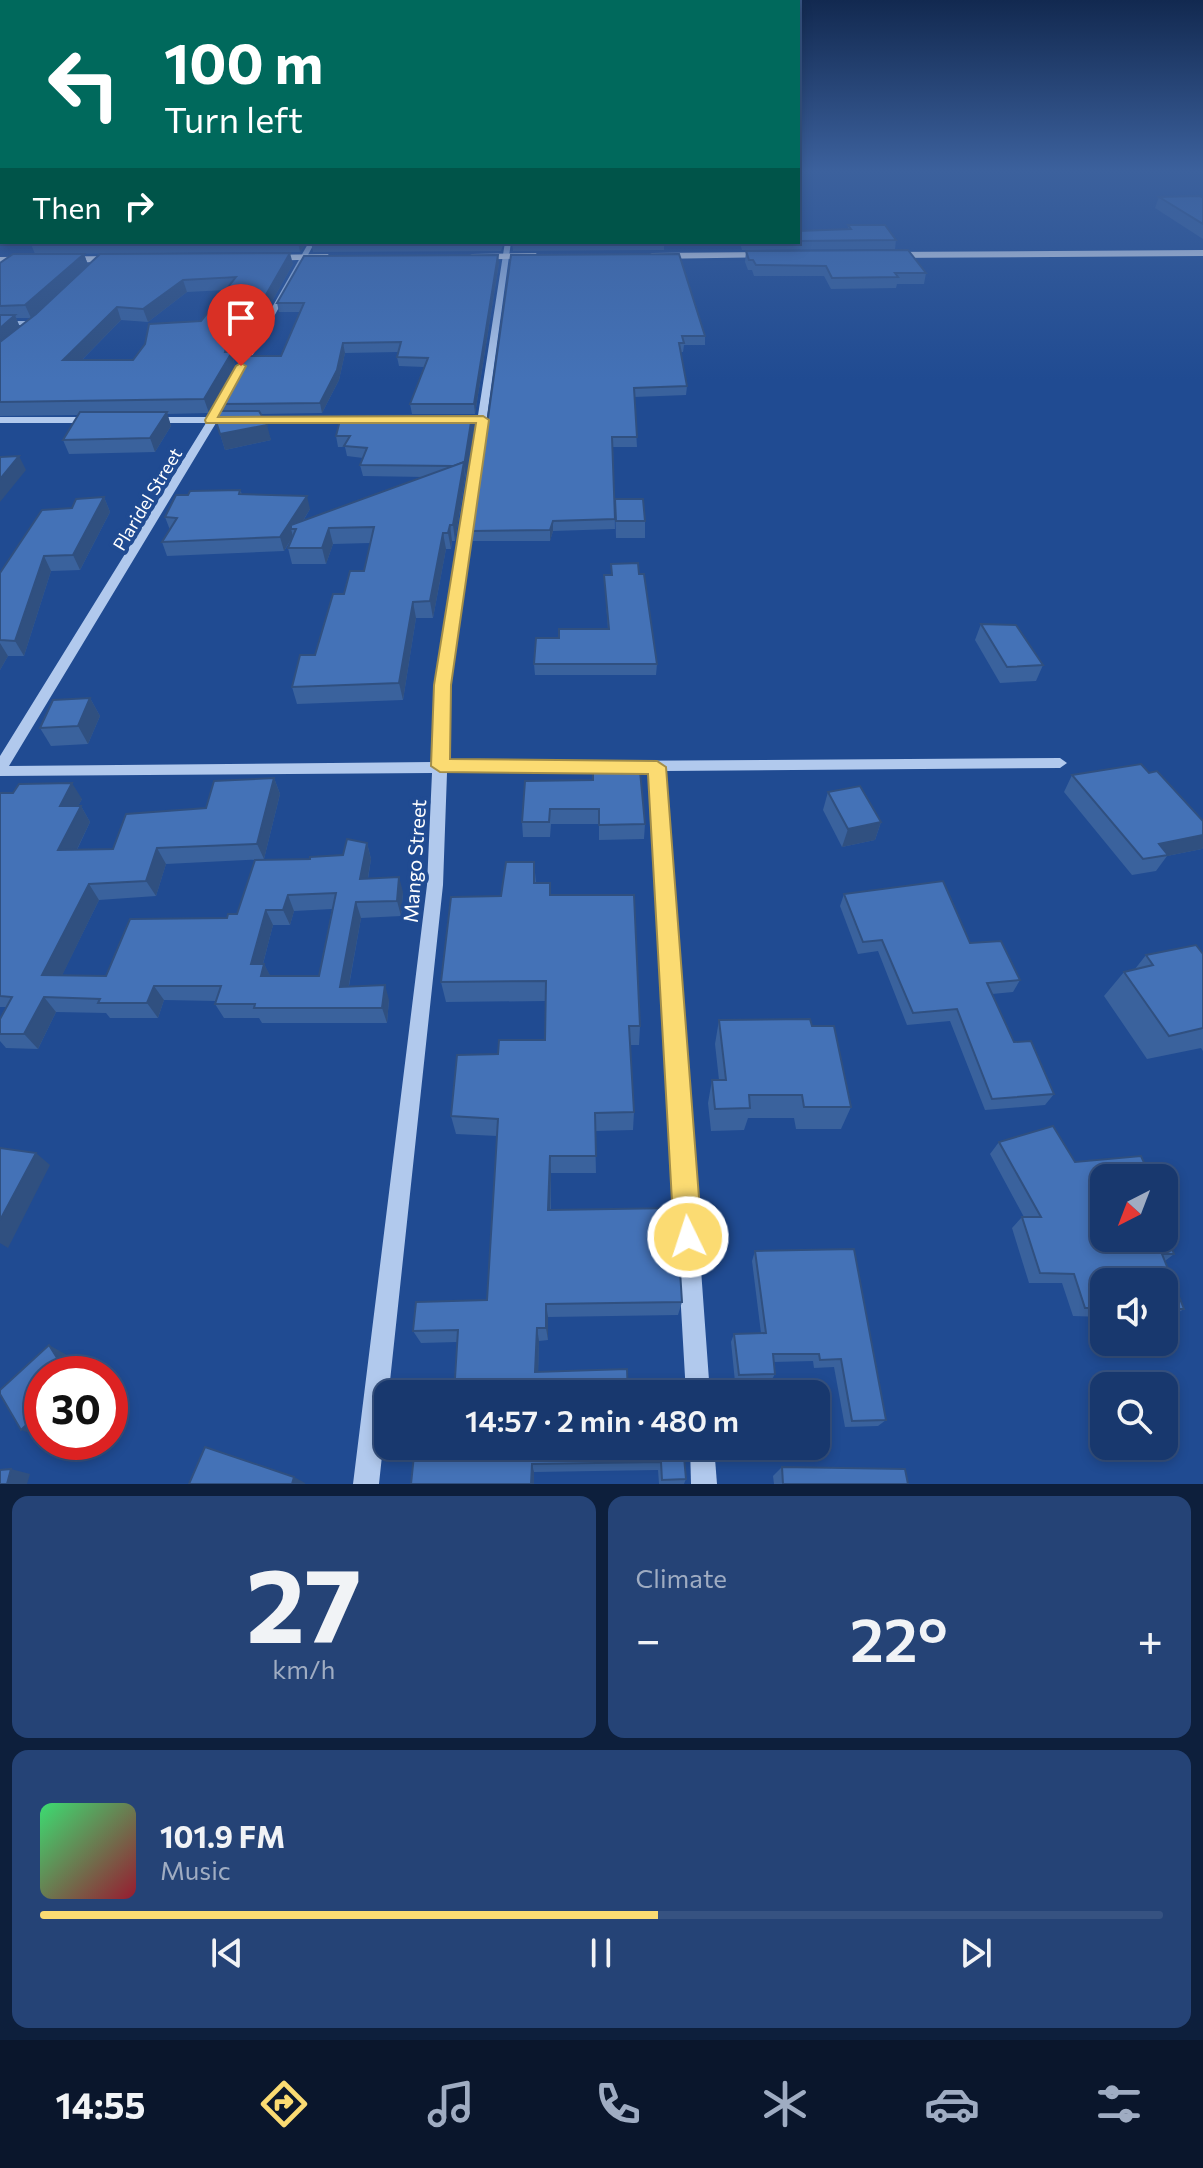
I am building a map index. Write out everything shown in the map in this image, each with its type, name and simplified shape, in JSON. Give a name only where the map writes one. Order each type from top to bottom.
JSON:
[{"type":"main road","points":[[459,257],[507,249],[554,256]]},
{"type":"main road","points":[[870,255],[1203,253]]},
{"type":"main road","points":[[633,256],[791,255]]},
{"type":"main road","points":[[256,258],[334,257]]},
{"type":"main road","points":[[0,260],[133,259]]},
{"type":"street","name":"Plaridel Street","points":[[0,770],[189,462],[311,244]]},
{"type":"street","name":"Mango Street","points":[[366,1484],[435,885],[443,685],[475,420],[507,249]]},
{"type":"street","points":[[91,270],[102,260]]},
{"type":"street","points":[[27,331],[47,312]]},
{"type":"street","points":[[0,323],[36,323]]},
{"type":"street","points":[[0,420],[105,420]]},
{"type":"street","points":[[135,420],[226,420]]},
{"type":"street","points":[[241,420],[362,420]]},
{"type":"street","points":[[0,770],[1060,763]]},
{"type":"street","points":[[657,767],[697,1380]]},
{"type":"street","points":[[703,1460],[704,1484]]},
{"type":"building","points":[[908,250],[926,273],[895,273],[898,277],[832,278],[826,266],[756,265],[749,260],[746,251]]},
{"type":"building","points":[[290,253],[263,300],[259,300],[251,310],[236,310],[225,352],[232,352],[204,399],[0,402],[0,342],[36,314],[100,254]],"holes":[[[236,277],[201,321],[149,324],[145,344],[133,360],[63,360],[117,307],[143,309],[183,280]]]},
{"type":"building","points":[[13,254],[84,254],[25,305],[0,306],[0,263]]},
{"type":"building","points":[[679,254],[705,336],[682,336],[684,343],[679,343],[687,386],[634,388],[637,437],[612,437],[615,519],[553,521],[550,530],[472,531],[511,255]]},
{"type":"building","points":[[498,255],[474,404],[410,404],[428,358],[397,357],[401,342],[343,343],[337,370],[320,403],[220,404],[247,356],[281,356],[304,303],[277,303],[304,256]]},
{"type":"building","points":[[0,315],[15,315],[0,328]]},
{"type":"building","points":[[213,411],[259,411],[267,425],[220,434]]},
{"type":"building","points":[[80,412],[167,412],[150,438],[63,440]]},
{"type":"building","points":[[341,416],[472,416],[464,466],[464,462],[454,466],[360,465],[367,448],[344,446],[350,436],[336,436]]},
{"type":"building","points":[[19,456],[0,479],[0,457]]},
{"type":"building","points":[[464,462],[453,525],[450,525],[448,533],[443,533],[430,601],[413,602],[399,683],[292,687],[300,655],[315,655],[333,594],[344,594],[350,571],[364,571],[374,527],[329,528],[322,548],[288,548],[296,529],[291,529],[291,525]]},
{"type":"building","points":[[240,490],[239,494],[307,496],[280,537],[162,542],[177,518],[165,517],[176,495],[188,495],[190,491]]},
{"type":"building","points":[[104,497],[73,555],[44,556],[15,641],[0,640],[0,573],[42,510],[72,508],[76,499]]},
{"type":"building","points":[[615,499],[643,499],[645,521],[616,521]]},
{"type":"building","points":[[638,563],[639,574],[644,574],[657,664],[534,664],[536,638],[559,638],[559,629],[609,629],[604,575],[612,575],[611,564]]},
{"type":"building","points":[[981,624],[1016,625],[1043,665],[1007,667]]},
{"type":"building","points":[[90,698],[78,726],[40,728],[53,700]]},
{"type":"building","points":[[1141,764],[1149,773],[1157,771],[1203,821],[1203,835],[1159,844],[1168,855],[1143,859],[1072,775]]},
{"type":"building","points":[[593,771],[640,771],[645,824],[599,825],[599,809],[550,809],[549,822],[522,822],[525,781],[593,780]]},
{"type":"building","points":[[274,778],[257,844],[157,848],[146,881],[89,884],[42,975],[106,976],[130,919],[227,918],[228,914],[237,914],[255,860],[343,855],[347,839],[367,843],[360,879],[399,877],[397,901],[356,902],[340,987],[385,985],[382,1008],[254,1008],[255,1004],[215,1004],[221,986],[154,986],[147,1003],[98,1003],[100,999],[44,997],[24,1034],[0,1034],[0,1019],[12,997],[0,996],[0,793],[13,793],[19,784],[72,783],[60,806],[81,806],[58,850],[113,849],[126,814],[206,808],[214,781]],"holes":[[[336,893],[319,976],[261,976],[264,964],[251,964],[266,910],[283,910],[288,895]]]},
{"type":"building","points":[[860,786],[881,822],[848,829],[828,792]]},
{"type":"building","points":[[506,862],[534,862],[534,883],[550,883],[550,895],[634,895],[640,1026],[629,1026],[634,1112],[595,1113],[596,1156],[550,1156],[548,1210],[676,1208],[682,1302],[546,1304],[546,1328],[537,1328],[535,1372],[627,1369],[627,1380],[455,1380],[458,1330],[413,1331],[416,1302],[487,1300],[498,1119],[451,1116],[457,1055],[498,1054],[499,1040],[545,1040],[546,981],[441,982],[451,897],[501,896]]},
{"type":"building","points":[[943,881],[970,943],[1001,941],[1020,980],[987,983],[1014,1042],[1031,1041],[1054,1094],[992,1099],[957,1009],[913,1013],[882,940],[863,942],[844,894]]},
{"type":"building","points":[[1196,945],[1203,954],[1203,1028],[1169,1036],[1124,972],[1153,965],[1146,955]]},
{"type":"building","points":[[810,1019],[812,1026],[834,1026],[851,1107],[804,1107],[802,1095],[749,1095],[750,1108],[715,1109],[712,1080],[726,1080],[719,1020]]},
{"type":"building","points":[[1053,1126],[1075,1162],[1141,1156],[1145,1164],[1090,1164],[1090,1252],[1173,1252],[1162,1254],[1168,1268],[1090,1268],[1090,1308],[1085,1308],[1074,1274],[1040,1273],[1022,1217],[1041,1217],[999,1142]]},
{"type":"building","points":[[0,1148],[36,1153],[0,1220]]},
{"type":"building","points":[[854,1249],[886,1420],[852,1421],[841,1359],[820,1360],[819,1354],[773,1354],[775,1374],[739,1375],[734,1334],[766,1333],[755,1251]]},
{"type":"building","points":[[1178,1294],[1184,1309],[1178,1309]]},
{"type":"building","points":[[49,1345],[56,1356],[37,1356]]},
{"type":"building","points":[[24,1368],[24,1427],[21,1430],[0,1394],[0,1390]]},
{"type":"building","points":[[205,1447],[294,1477],[292,1484],[189,1484]]},
{"type":"building","points":[[414,1460],[684,1460],[686,1479],[662,1480],[661,1462],[532,1464],[531,1484],[411,1484]]},
{"type":"building","points":[[782,1467],[905,1469],[908,1484],[783,1484]]},
{"type":"building","points":[[11,1469],[7,1484],[0,1484],[0,1470]]},
{"type":"route","points":[[241,366],[210,420],[483,420],[443,685],[440,766],[657,767],[688,1237]]}]
